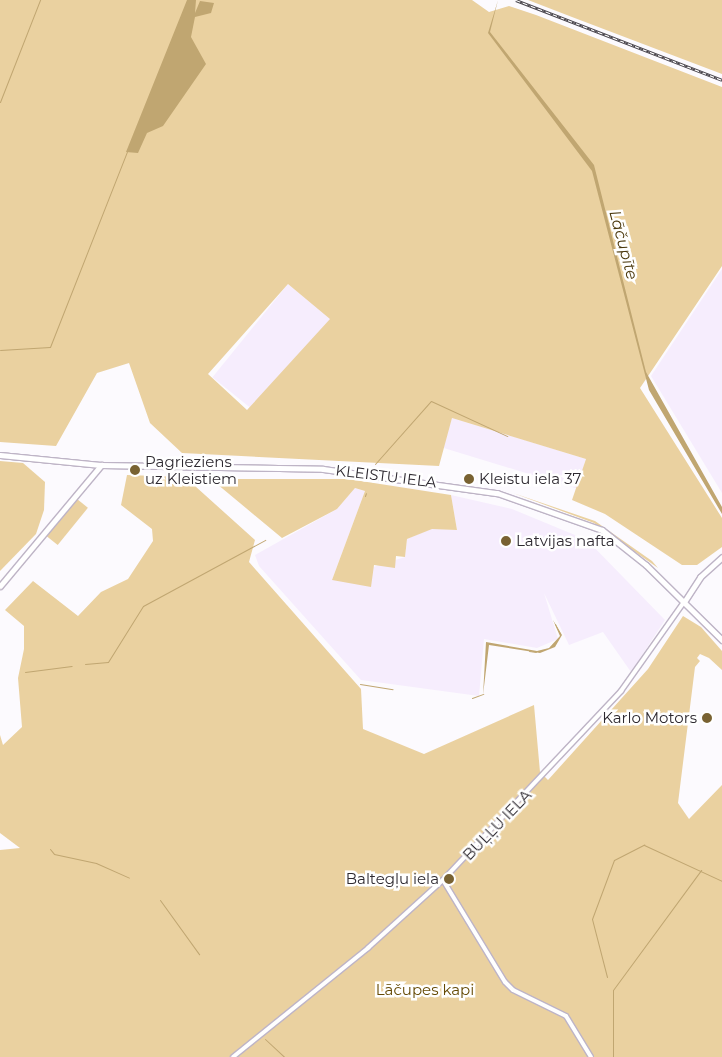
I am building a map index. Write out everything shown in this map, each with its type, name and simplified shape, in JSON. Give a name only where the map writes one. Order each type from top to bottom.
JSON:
[{"type":"main road","name":"KLEISTU IELA","points":[[0,455],[101,465],[322,469],[471,487],[602,530],[684,602],[722,640]]},
{"type":"main road","points":[[0,586],[101,465]]},
{"type":"main road","name":"BUĻĻU IELA","points":[[684,602],[700,577],[722,558]]},
{"type":"street","name":"BUĻĻU IELA","points":[[233,1057],[368,948],[443,880],[621,691],[684,602]]},
{"type":"street","points":[[443,880],[505,982],[513,990],[566,1016],[591,1057]]},
{"type":"shaded area","points":[[187,0],[196,0],[195,13],[200,1],[214,3],[211,13],[195,17],[191,37],[206,64],[163,126],[147,133],[138,153],[126,152]]},
{"type":"shaded area","name":"Lāčupīte","points":[[498,0],[490,32],[594,165],[646,372],[722,507],[722,514],[649,390],[592,171],[488,33]]},
{"type":"shaded area","points":[[722,269],[722,493],[651,376]]},
{"type":"shaded area","points":[[288,284],[331,319],[255,412],[212,377]]},
{"type":"shaded area","points":[[452,418],[586,459],[577,489],[443,448]]},
{"type":"shaded area","points":[[355,488],[365,491],[332,580],[405,557],[407,539],[432,528],[457,530],[451,495],[512,509],[587,540],[665,620],[631,672],[603,632],[569,645],[544,593],[558,639],[537,648],[484,639],[479,696],[361,680],[259,566],[255,555],[337,509]]},
{"type":"shaded area","points":[[553,620],[562,635],[555,647],[540,653],[489,645],[483,695],[486,642],[537,651],[549,648],[560,636]]},
{"type":"green space","points":[[0,0],[472,0],[489,12],[509,6],[536,15],[722,87],[722,266],[640,388],[722,518],[722,547],[697,565],[682,565],[605,514],[572,500],[586,459],[452,418],[439,466],[182,453],[150,423],[129,363],[97,373],[56,446],[0,442]],"holes":[[[288,284],[330,319],[247,410],[208,374]]]},
{"type":"green space","points":[[528,0],[722,0],[722,74],[572,17]]},
{"type":"green space","points":[[0,461],[23,463],[45,482],[44,510],[36,534],[0,571]]},
{"type":"green space","name":"Lāčupes kapi","points":[[127,475],[185,477],[255,540],[249,562],[361,689],[363,729],[424,754],[534,705],[540,772],[548,780],[648,669],[683,616],[701,627],[722,651],[722,670],[709,658],[700,654],[697,658],[700,661],[695,667],[678,803],[689,819],[722,785],[722,1057],[0,1057],[0,850],[20,848],[0,833],[0,735],[3,745],[22,727],[18,678],[24,649],[24,626],[5,610],[33,581],[78,616],[101,592],[128,579],[153,541],[152,529],[121,505]]},
{"type":"green space","points":[[211,479],[348,479],[451,495],[457,530],[432,529],[407,539],[405,557],[396,556],[395,568],[374,565],[371,587],[332,580],[365,491],[355,488],[337,509],[282,538]]},
{"type":"green space","points":[[513,493],[595,521],[652,561],[658,568],[594,523]]},
{"type":"green space","points":[[77,499],[88,508],[58,545],[47,536]]},
{"type":"waterway","points":[[0,102],[40,0]]},
{"type":"waterway","points":[[0,350],[50,347],[127,152]]},
{"type":"waterway","points":[[375,464],[431,401],[507,436]]},
{"type":"waterway","points":[[85,664],[108,662],[143,606],[265,540]]},
{"type":"waterway","points":[[555,624],[560,634]]},
{"type":"waterway","points":[[529,651],[536,652]]},
{"type":"waterway","points":[[25,672],[72,666]]},
{"type":"waterway","points":[[360,684],[393,689]]},
{"type":"waterway","points":[[472,698],[483,694]]},
{"type":"waterway","points":[[607,977],[592,919],[614,860],[644,845],[722,881]]},
{"type":"waterway","points":[[50,849],[54,854],[96,863],[129,878]]},
{"type":"waterway","points":[[613,1057],[613,990],[701,870]]},
{"type":"waterway","points":[[160,900],[199,954]]},
{"type":"waterway","points":[[265,1039],[284,1057]]},
{"type":"railway","points":[[516,0],[722,80]]},
{"type":"place","name":"Pagrieziens uz Kleistiem","points":[[135,470]]},
{"type":"place","name":"Kleistu iela 37","points":[[469,479]]},
{"type":"place","name":"Latvijas nafta","points":[[506,541]]},
{"type":"place","name":"Karlo Motors","points":[[707,718]]},
{"type":"place","name":"Baltegļu iela","points":[[449,879]]}]
